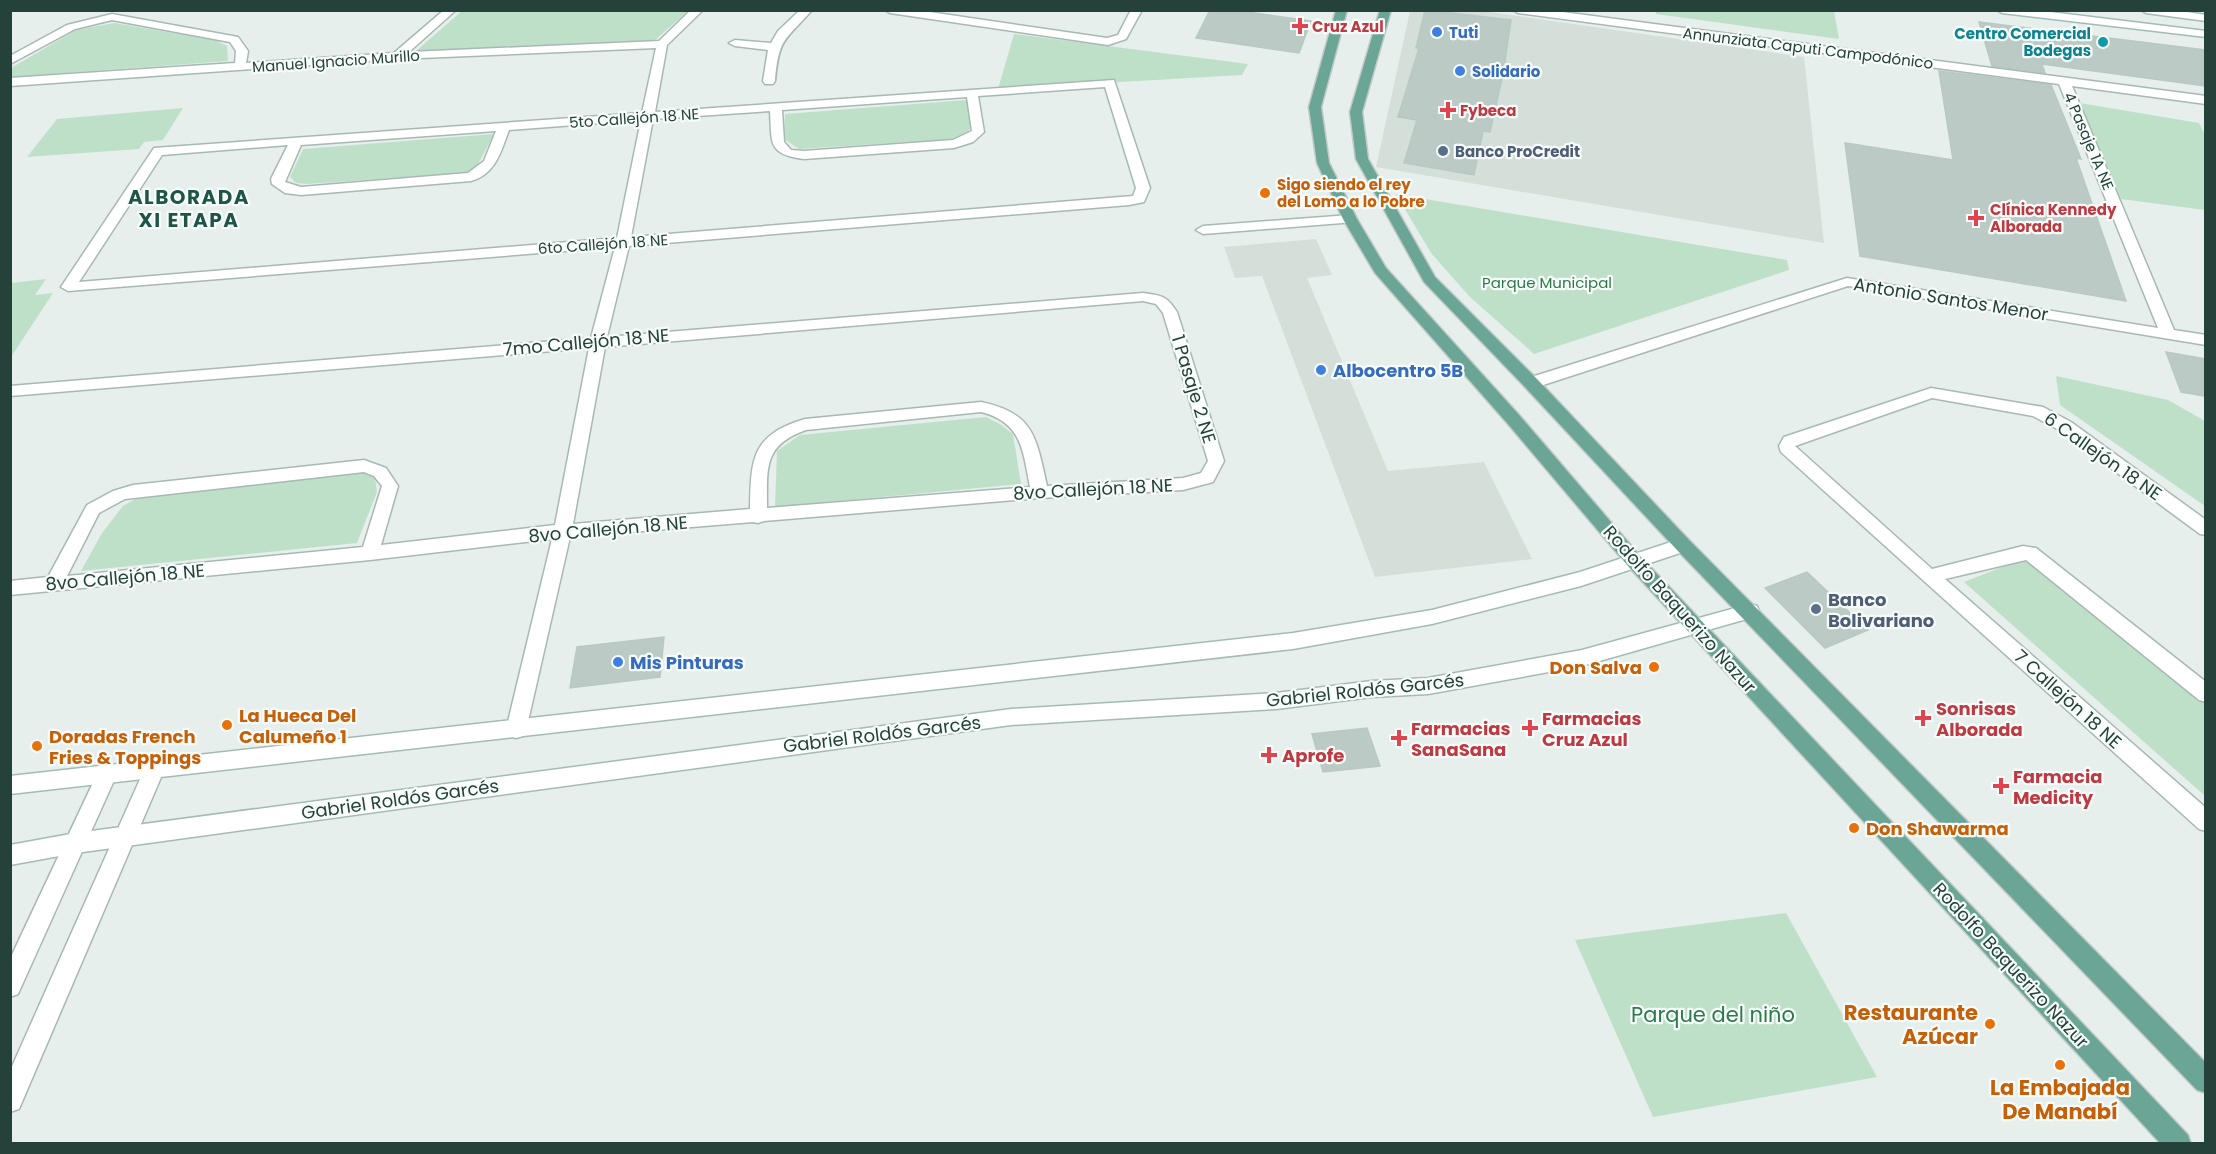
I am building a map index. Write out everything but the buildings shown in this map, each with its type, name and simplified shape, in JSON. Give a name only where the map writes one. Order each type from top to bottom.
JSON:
[{"type":"main road","name":"Rodolfo Baquerizo Nazur","points":[[1342,10],[1315,107],[1323,163],[1350,219],[1380,270],[1514,420],[1634,561],[2179,1143]]},
{"type":"main road","points":[[1386,10],[1356,112],[1362,159],[1429,279],[1531,383],[1683,545],[1750,611],[2205,1081]]},
{"type":"street","points":[[397,56],[451,10]]},
{"type":"street","points":[[516,730],[563,531],[598,341],[623,243],[662,44],[698,10]]},
{"type":"street","points":[[769,81],[773,47],[783,32],[807,10]]},
{"type":"street","points":[[890,10],[1108,42],[1122,37],[1137,10]]},
{"type":"street","name":"Annunziata Caputi Campodónico","points":[[1518,10],[2205,99]]},
{"type":"street","points":[[2001,10],[2205,34]]},
{"type":"street","points":[[2146,10],[2188,13],[2205,18]]},
{"type":"street","points":[[10,61],[71,27],[112,17],[234,39],[242,51],[240,67]]},
{"type":"street","points":[[735,43],[773,47]]},
{"type":"street","name":"Manuel Ignacio Murillo","points":[[10,82],[397,56],[662,44]]},
{"type":"street","name":"4 Pasaje 1A NE","points":[[2064,81],[2169,335]]},
{"type":"street","name":"5to Callejón 18 NE","points":[[68,286],[158,151],[1110,83],[1143,188],[1139,199]]},
{"type":"street","points":[[776,108],[778,143],[787,153],[804,155],[954,144],[969,139],[978,132],[972,93]]},
{"type":"street","points":[[296,142],[278,179],[279,184],[290,190],[471,177],[486,169],[490,164],[503,128]]},
{"type":"street","name":"6to Callejón 18 NE","points":[[68,286],[1109,204],[1139,199]]},
{"type":"street","points":[[1203,230],[1350,219]]},
{"type":"street","name":"Antonio Santos Menor","points":[[1531,383],[1847,282],[2205,340]]},
{"type":"street","name":"7mo Callejón 18 NE","points":[[10,391],[1143,297],[1161,300]]},
{"type":"street","name":"1 Pasaje 2 NE","points":[[1161,300],[1170,312],[1216,461],[1207,478]]},
{"type":"street","name":"6 Callejón 18 NE","points":[[1787,446],[1790,441],[1931,393],[2037,411],[2065,426],[2205,529]]},
{"type":"street","points":[[758,517],[763,453],[770,442],[786,432],[805,425],[981,407],[1002,411],[1018,423],[1026,435],[1040,492]]},
{"type":"street","name":"7 Callejón 18 NE","points":[[1787,446],[1789,452],[2205,822]]},
{"type":"street","points":[[54,583],[93,509],[119,495],[134,491],[364,466],[381,472],[388,478],[390,486],[370,553]]},
{"type":"street","name":"8vo Callejón 18 NE","points":[[10,588],[370,553],[563,531],[758,517],[1040,492],[1183,484],[1207,478]]},
{"type":"street","points":[[10,785],[1293,641],[1432,617],[1568,582],[1683,545]]},
{"type":"street","points":[[1931,576],[2030,553],[2205,694]]},
{"type":"street","name":"Gabriel Roldós Garcés","points":[[10,855],[76,843],[1011,717],[1276,701],[1428,686],[1582,658],[1750,611]]},
{"type":"street","points":[[10,1100],[155,768]]},
{"type":"street","points":[[10,986],[106,776]]},
{"type":"shaded area","points":[[1410,11],[1482,11],[1804,57],[1824,243],[1376,167]]},
{"type":"shaded area","name":"Albocentro 5B","points":[[1316,239],[1332,275],[1307,278],[1388,471],[1484,462],[1532,559],[1375,577],[1262,276],[1235,278],[1224,247]]},
{"type":"green space","points":[[463,10],[688,11],[655,40],[416,51]]},
{"type":"green space","points":[[1656,10],[1834,11],[1839,39],[1656,14]]},
{"type":"green space","points":[[114,23],[215,40],[227,46],[228,61],[11,77],[11,68],[76,30]]},
{"type":"green space","points":[[1014,34],[1248,64],[1242,75],[998,89]]},
{"type":"green space","points":[[967,100],[971,127],[966,134],[955,139],[799,149],[784,139],[785,114]]},
{"type":"green space","points":[[2080,103],[2199,123],[2205,135],[2205,210],[2121,199]]},
{"type":"green space","points":[[183,108],[163,140],[144,142],[139,149],[27,157],[57,119]]},
{"type":"green space","points":[[494,134],[475,170],[464,173],[307,184],[296,183],[290,177],[303,149]]},
{"type":"green space","name":"Parque Municipal","points":[[1396,194],[1787,260],[1789,270],[1534,354],[1469,296],[1431,253]]},
{"type":"green space","points":[[46,279],[35,295],[53,293],[11,357],[11,283]]},
{"type":"green space","points":[[2056,376],[2168,400],[2205,421],[2205,506],[2060,405]]},
{"type":"green space","points":[[986,417],[1013,434],[1021,484],[775,507],[777,451],[800,435]]},
{"type":"green space","points":[[360,471],[375,478],[377,492],[357,543],[81,571],[102,533],[123,506],[144,494]]},
{"type":"green space","points":[[2035,554],[2205,697],[2205,796],[1964,582]]},
{"type":"green space","name":"Parque del niño","points":[[1786,913],[1877,1077],[1653,1117],[1575,940]]},
{"type":"place","name":"Cruz Azul","points":[[1300,26]]},
{"type":"place","name":"Tuti","points":[[1437,32]]},
{"type":"place","name":"Centro Comercial Bodegas","points":[[2103,42]]},
{"type":"place","name":"Solidario","points":[[1460,71]]},
{"type":"place","name":"Fybeca","points":[[1448,110]]},
{"type":"place","name":"Banco ProCredit","points":[[1443,151]]},
{"type":"place","name":"Sigo siendo el rey del Lomo a lo Pobre","points":[[1265,193]]},
{"type":"place","name":"Clínica Kennedy Alborada","points":[[1976,218]]},
{"type":"place","name":"Albocentro 5B","points":[[1321,370]]},
{"type":"place","name":"Banco Bolivariano","points":[[1816,609]]},
{"type":"place","name":"Mis Pinturas","points":[[618,662]]},
{"type":"place","name":"Don Salva","points":[[1654,667]]},
{"type":"place","name":"Sonrisas Alborada","points":[[1923,718]]},
{"type":"place","name":"La Hueca Del Calumeño 1","points":[[227,725]]},
{"type":"place","name":"Farmacias Cruz Azul","points":[[1530,728]]},
{"type":"place","name":"Farmacias SanaSana","points":[[1399,738]]},
{"type":"place","name":"Doradas French Fries & Toppings","points":[[37,746]]},
{"type":"place","name":"Aprofe","points":[[1269,755]]},
{"type":"place","name":"Farmacia Medicity","points":[[2001,786]]},
{"type":"place","name":"Don Shawarma","points":[[1854,828]]},
{"type":"place","name":"Restaurante Azúcar","points":[[1990,1024]]},
{"type":"place","name":"La Embajada De Manabí","points":[[2060,1065]]},
{"type":"district","name":"ALBORADA XI ETAPA","points":[[189,208]]}]
